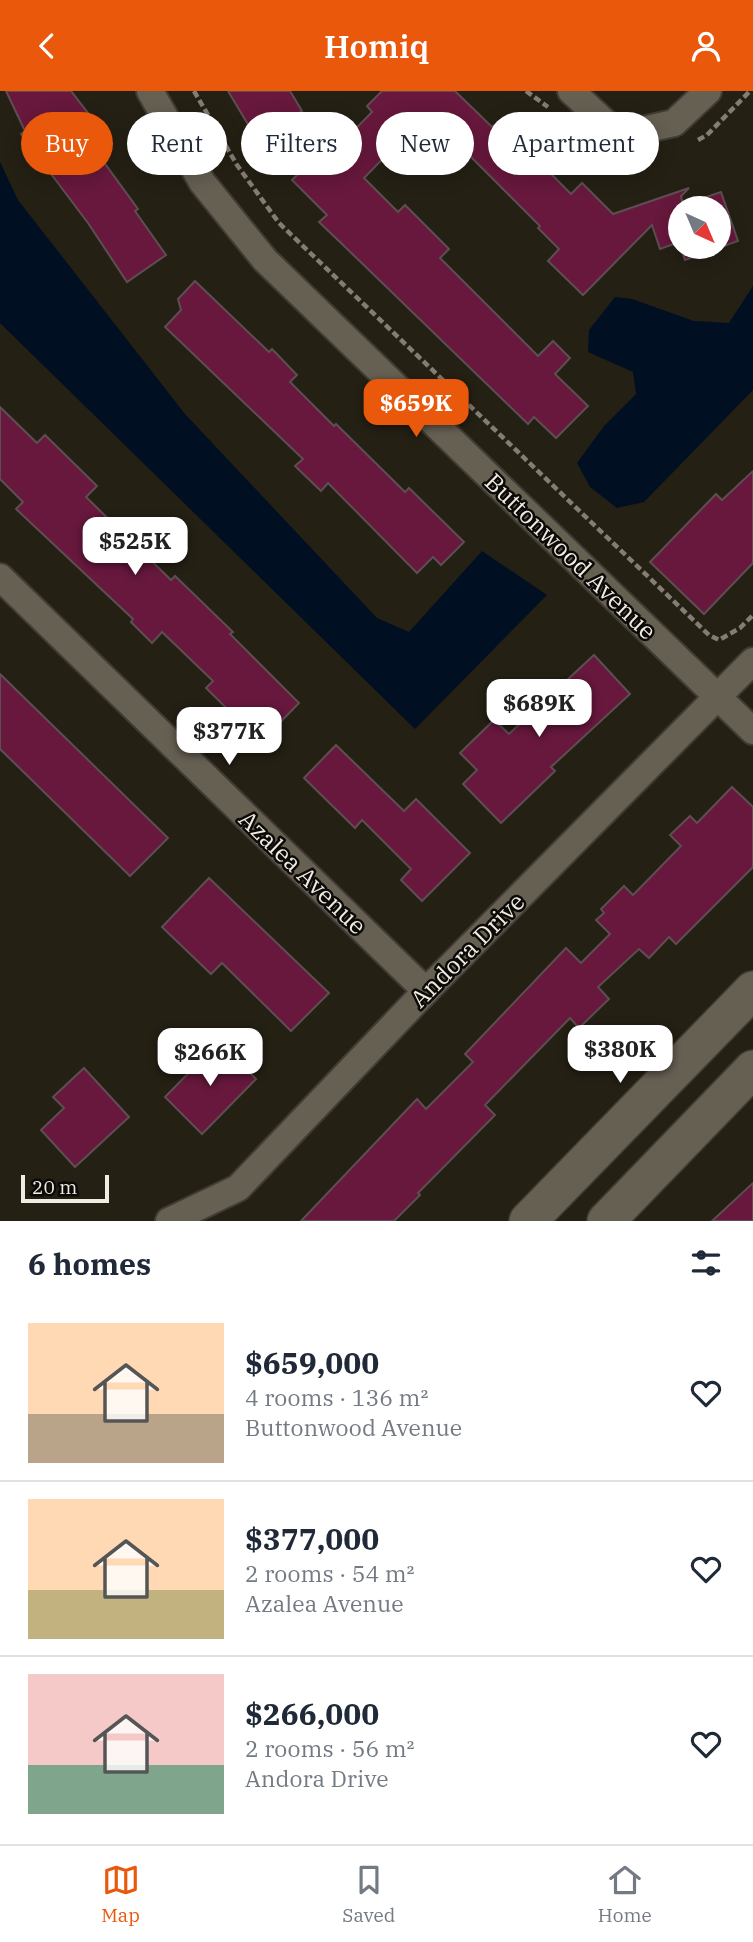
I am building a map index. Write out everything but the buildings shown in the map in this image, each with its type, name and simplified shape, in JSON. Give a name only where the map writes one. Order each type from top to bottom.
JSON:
[{"type":"street","name":"Buttonwood Avenue","points":[[150,91],[202,182],[265,260],[592,579],[753,731]]},
{"type":"street","points":[[571,91],[610,127],[634,132],[674,123],[708,91]]},
{"type":"street","name":"Azalea Avenue","points":[[0,577],[426,991]]},
{"type":"street","name":"Andora Drive","points":[[169,1221],[238,1188],[426,991],[753,661]]},
{"type":"street","points":[[528,1221],[753,990]]},
{"type":"street","points":[[606,1221],[753,1069]]},
{"type":"path","points":[[194,91],[237,166],[279,223],[709,635],[719,639],[740,628],[753,615]]},
{"type":"water","points":[[0,162],[18,200],[185,414],[377,618],[409,632],[482,551],[547,595],[415,729],[0,323]]},
{"type":"water","points":[[753,286],[753,390],[644,502],[617,508],[590,487],[577,463],[604,426],[636,394],[633,372],[588,352],[589,330],[615,297],[632,299],[694,321],[729,323]]}]
